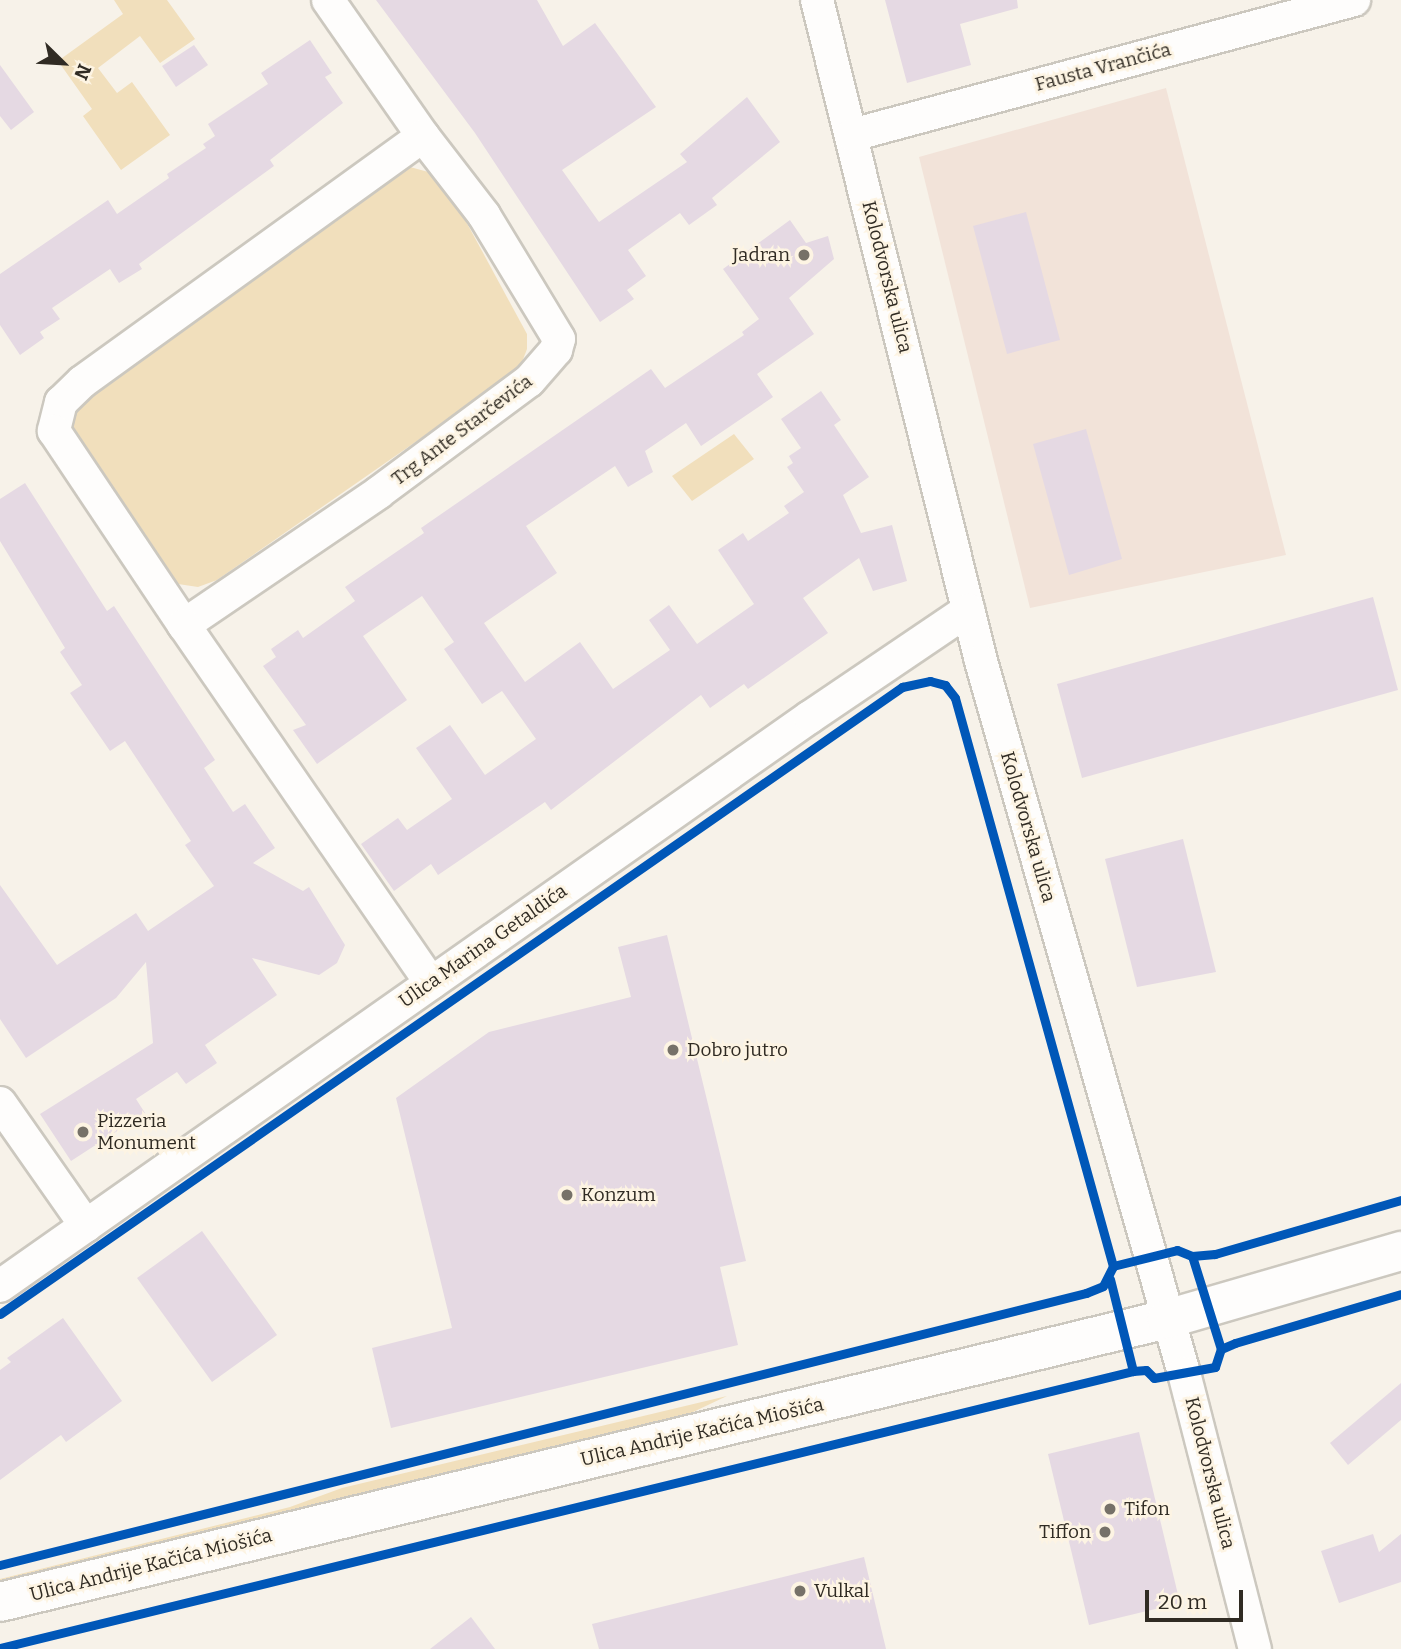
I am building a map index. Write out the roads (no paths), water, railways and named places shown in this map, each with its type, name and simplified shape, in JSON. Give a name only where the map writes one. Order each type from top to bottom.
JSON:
[{"type":"main road","name":"Ulica Andrije Kačića Miošića","points":[[0,1602],[1167,1319],[1401,1251]]},
{"type":"street","name":"Trg Ante Starčevića","points":[[184,625],[378,493],[529,381],[556,350],[559,338],[484,215],[423,136],[328,0]]},
{"type":"street","name":"Kolodvorska ulica","points":[[817,0],[968,610],[1167,1319],[1255,1649]]},
{"type":"street","name":"Fausta Vrančića","points":[[852,135],[1354,0]]},
{"type":"street","points":[[423,136],[82,382],[61,401],[54,431],[431,983]]},
{"type":"street","name":"Ulica Marina Getaldića","points":[[0,1286],[968,610]]},
{"type":"street","points":[[0,1103],[86,1226]]},
{"type":"place","name":"Jadran","points":[[804,255]]},
{"type":"place","name":"Dobro jutro","points":[[673,1050]]},
{"type":"place","name":"Pizzeria Monument","points":[[83,1132]]},
{"type":"place","name":"Konzum","points":[[567,1195]]},
{"type":"place","name":"Tifon","points":[[1110,1509]]},
{"type":"place","name":"Tiffon","points":[[1105,1532]]},
{"type":"place","name":"Vulkal","points":[[800,1591]]}]
